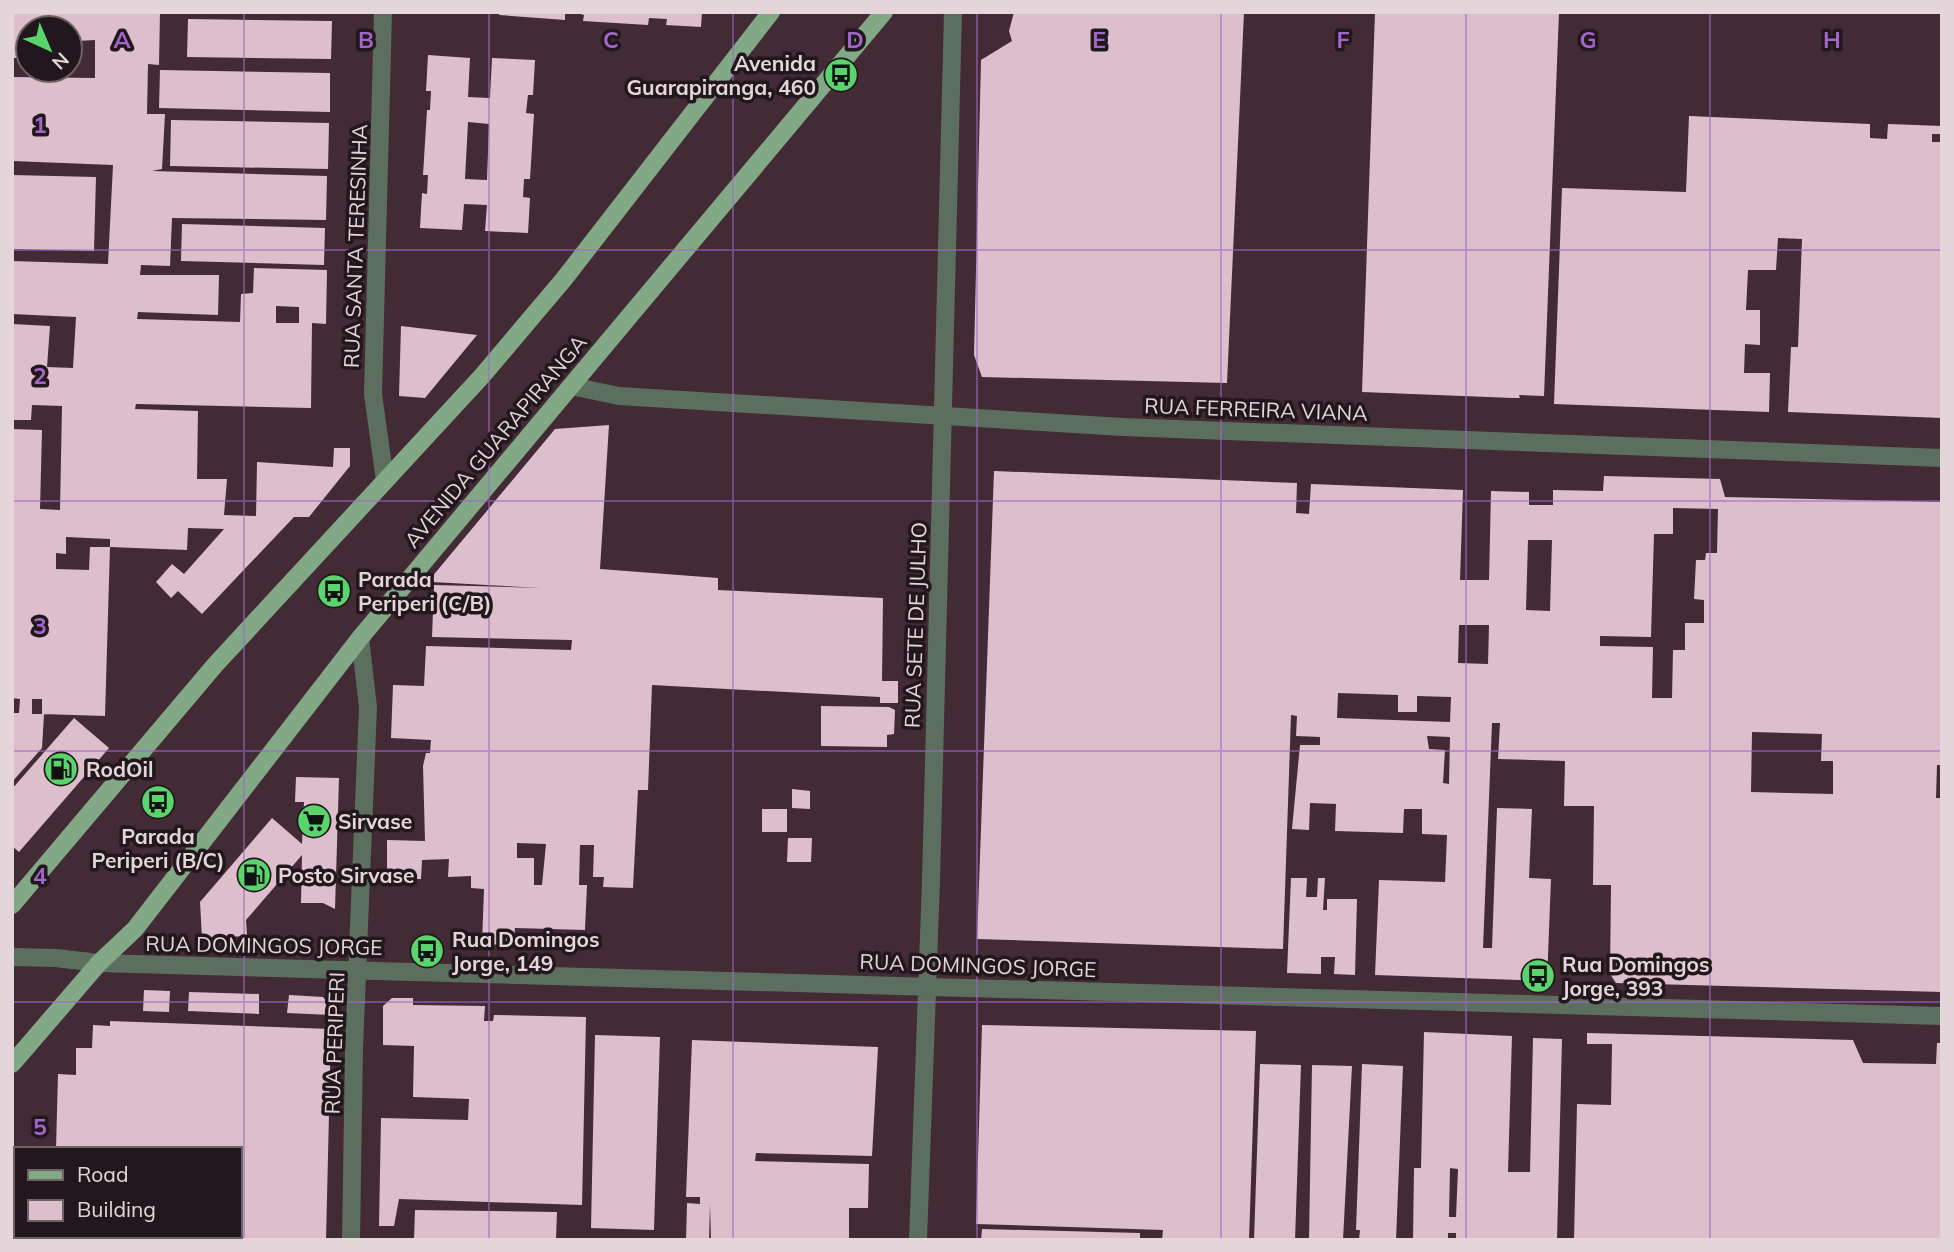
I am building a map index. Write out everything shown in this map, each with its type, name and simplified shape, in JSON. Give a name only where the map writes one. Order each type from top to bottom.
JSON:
[{"type":"main road","points":[[12,905],[215,665],[482,376],[564,279],[771,12]]},
{"type":"main road","name":"AVENIDA GUARAPIRANGA","points":[[12,1064],[99,964],[135,929],[360,638],[884,12]]},
{"type":"street","name":"RUA SANTA TERESINHA","points":[[383,12],[373,394],[385,481]]},
{"type":"street","name":"RUA SETE DE JULHO","points":[[918,1240],[953,12]]},
{"type":"street","name":"RUA FERREIRA VIANA","points":[[571,386],[619,396],[1123,428],[1942,458]]},
{"type":"street","name":"RUA PERIPERI","points":[[351,1240],[354,1048],[368,707],[360,638]]},
{"type":"street","name":"RUA DOMINGOS JORGE","points":[[12,957],[99,964],[1942,1016]]},
{"type":"building","points":[[12,12],[160,12],[159,65],[148,64],[147,114],[165,114],[162,169],[152,171],[327,176],[326,220],[172,218],[170,266],[141,265],[140,275],[219,275],[218,315],[138,312],[137,319],[240,322],[241,294],[253,293],[254,268],[327,270],[326,324],[312,323],[311,408],[136,404],[135,409],[198,411],[197,479],[227,479],[224,515],[256,516],[257,462],[333,467],[334,448],[350,448],[350,466],[309,517],[294,517],[202,614],[178,591],[171,598],[156,582],[172,564],[184,574],[224,529],[188,528],[187,550],[110,547],[105,716],[44,714],[42,748],[12,782],[12,713],[19,713],[20,699],[12,698],[12,429],[42,430],[40,509],[60,510],[62,406],[32,405],[31,420],[12,420],[12,324],[50,326],[47,367],[73,368],[76,317],[12,314],[12,261],[108,264],[113,165],[12,161],[12,77],[14,84],[84,84],[84,78],[95,78],[95,40],[84,41],[84,14],[14,14],[14,58]],"holes":[[[276,306],[299,307],[299,323],[276,323]],[[66,537],[110,539],[110,547],[90,547],[89,570],[56,569],[56,553],[66,554]],[[32,699],[42,699],[42,714],[32,714]]]},
{"type":"building","points":[[500,12],[565,12],[565,20],[499,15]]},
{"type":"building","points":[[574,12],[702,12],[701,27],[666,25],[667,19],[649,18],[648,25],[583,21],[584,15]]},
{"type":"building","points":[[1014,12],[1244,12],[1227,383],[982,377],[974,355],[981,60],[1012,41],[1009,31]]},
{"type":"building","points":[[1375,12],[1559,12],[1544,396],[1519,395],[1520,398],[1513,398],[1362,392]]},
{"type":"building","points":[[188,19],[332,21],[331,59],[187,57]]},
{"type":"building","points":[[428,55],[470,58],[468,97],[490,98],[492,58],[535,60],[533,95],[528,95],[526,113],[534,114],[530,179],[524,179],[523,197],[530,198],[528,233],[485,231],[487,205],[464,204],[462,230],[420,228],[422,193],[427,194],[428,175],[423,175],[427,110],[430,110],[431,91],[426,91]],"holes":[[[468,122],[489,124],[487,180],[465,179]]]},
{"type":"building","points":[[160,70],[330,73],[330,112],[159,108]]},
{"type":"building","points":[[1689,116],[1870,124],[1870,138],[1887,139],[1888,124],[1942,126],[1942,134],[1932,134],[1932,142],[1942,142],[1942,418],[1788,412],[1791,347],[1798,347],[1802,239],[1778,238],[1776,270],[1748,270],[1746,310],[1760,310],[1760,345],[1745,344],[1744,373],[1770,373],[1769,412],[1554,404],[1562,188],[1686,192]]},
{"type":"building","points":[[171,120],[329,123],[328,169],[170,166]]},
{"type":"building","points":[[12,175],[96,177],[94,251],[12,249]]},
{"type":"building","points":[[182,224],[325,228],[324,265],[181,261]]},
{"type":"building","points":[[401,326],[477,335],[425,398],[399,396]]},
{"type":"building","points":[[609,425],[600,569],[718,578],[718,590],[883,598],[882,681],[898,681],[898,703],[880,703],[880,697],[652,685],[648,790],[638,790],[633,888],[603,887],[604,877],[593,877],[594,845],[580,845],[579,885],[587,885],[585,930],[515,928],[513,945],[482,944],[484,889],[471,888],[471,876],[448,877],[449,859],[422,860],[421,879],[387,879],[387,840],[425,841],[423,766],[426,753],[430,753],[431,740],[391,738],[393,685],[424,686],[426,646],[571,650],[572,640],[432,637],[434,585],[542,588],[432,582],[431,578],[555,429]],"holes":[[[517,843],[546,844],[542,885],[534,885],[534,858],[517,858]]]},
{"type":"building","points":[[994,471],[1297,483],[1296,513],[1309,514],[1311,484],[1463,490],[1460,580],[1489,580],[1491,491],[1529,492],[1529,505],[1553,505],[1553,490],[1603,491],[1604,476],[1720,479],[1725,497],[1942,502],[1942,765],[1937,765],[1936,798],[1942,798],[1942,992],[1616,983],[1610,974],[1611,885],[1593,885],[1594,806],[1564,806],[1565,761],[1498,759],[1500,723],[1492,723],[1483,948],[1492,948],[1497,808],[1532,809],[1529,878],[1551,879],[1547,981],[1375,975],[1379,880],[1445,882],[1447,835],[1422,834],[1422,809],[1404,809],[1403,833],[1335,831],[1336,804],[1310,803],[1309,830],[1292,829],[1300,745],[1320,745],[1320,737],[1296,736],[1297,716],[1291,715],[1283,949],[977,939]],"holes":[[[1673,508],[1718,509],[1717,553],[1706,553],[1705,560],[1696,560],[1694,599],[1704,600],[1704,623],[1685,623],[1685,650],[1673,650],[1672,698],[1652,698],[1653,647],[1600,646],[1600,636],[1651,637],[1654,534],[1673,534]],[[1528,540],[1552,540],[1550,611],[1526,610]],[[1459,625],[1489,625],[1488,664],[1458,663]],[[1338,693],[1398,695],[1398,712],[1417,712],[1417,696],[1451,697],[1450,722],[1337,718]],[[1752,732],[1822,734],[1821,761],[1833,761],[1833,794],[1751,792]],[[1427,736],[1450,737],[1449,784],[1443,783],[1445,750],[1429,749]]]},
{"type":"building","points":[[821,706],[889,707],[895,710],[894,734],[887,735],[887,747],[821,746]]},
{"type":"building","name":"RodOil","points":[[74,718],[109,748],[19,852],[12,846],[12,789]]},
{"type":"building","points":[[296,777],[339,778],[335,909],[323,903],[301,903],[302,855],[246,920],[247,936],[202,938],[200,902],[272,818],[302,844],[304,802],[295,802]]},
{"type":"building","points":[[792,789],[810,791],[810,809],[792,808]]},
{"type":"building","points":[[762,809],[787,809],[787,832],[762,832]]},
{"type":"building","points":[[788,838],[812,838],[811,862],[787,862]]},
{"type":"building","points":[[1291,878],[1307,878],[1306,897],[1317,897],[1318,878],[1325,878],[1323,910],[1327,910],[1327,899],[1357,899],[1355,975],[1334,974],[1335,957],[1321,957],[1321,974],[1287,973]]},
{"type":"building","points":[[144,990],[170,991],[169,1012],[143,1011]]},
{"type":"building","points":[[189,992],[259,994],[259,1014],[188,1011]]},
{"type":"building","points":[[289,995],[323,997],[331,1007],[331,1015],[287,1013]]},
{"type":"building","points":[[392,998],[413,998],[413,1005],[485,1006],[484,1021],[493,1021],[494,1015],[586,1017],[582,1205],[399,1199],[394,1226],[379,1226],[381,1118],[468,1120],[469,1099],[413,1097],[414,1046],[383,1045],[383,1006]]},
{"type":"building","points":[[110,1021],[331,1029],[326,1240],[72,1240],[242,1238],[242,1147],[56,1147],[58,1074],[76,1075],[76,1048],[92,1048],[93,1025],[110,1026]]},
{"type":"building","points":[[982,1025],[1256,1031],[1249,1240],[1162,1240],[1163,1230],[976,1224]]},
{"type":"building","points":[[1424,1032],[1512,1036],[1508,1172],[1530,1172],[1533,1038],[1562,1039],[1557,1240],[1456,1240],[1456,1233],[1448,1233],[1448,1240],[1413,1240],[1414,1168],[1421,1168]],"holes":[[[1450,1168],[1458,1169],[1456,1217],[1449,1217]]]},
{"type":"building","points":[[1587,1033],[1853,1040],[1863,1063],[1936,1064],[1937,1043],[1942,1043],[1942,1240],[1574,1240],[1577,1104],[1611,1105],[1612,1044],[1587,1044]]},
{"type":"building","points":[[595,1035],[660,1037],[654,1230],[591,1228]]},
{"type":"building","points":[[692,1040],[878,1047],[872,1156],[756,1153],[755,1161],[869,1164],[868,1208],[849,1208],[849,1240],[711,1240],[710,1204],[709,1240],[686,1240],[687,1203],[700,1204],[700,1197],[686,1197]]},
{"type":"building","points":[[1260,1064],[1301,1065],[1295,1240],[1254,1240]]},
{"type":"building","points":[[1362,1064],[1403,1066],[1396,1240],[1359,1240],[1360,1230],[1356,1230]]},
{"type":"building","points":[[1312,1065],[1352,1066],[1343,1240],[1309,1240]]},
{"type":"building","points":[[415,1210],[557,1212],[556,1240],[414,1240]]},
{"type":"building","points":[[982,1229],[1140,1233],[1140,1240],[981,1240]]},
{"type":"place","name":"Avenida Guarapiranga, 460","points":[[841,75]]},
{"type":"place","name":"Parada Periperi (C/B)","points":[[334,591]]},
{"type":"place","name":"RodOil","points":[[61,769]]},
{"type":"place","name":"Parada Periperi (B/C)","points":[[158,802]]},
{"type":"place","name":"Sirvase","points":[[314,821]]},
{"type":"place","name":"Posto Sirvase","points":[[254,875]]},
{"type":"place","name":"Rua Domingos Jorge, 149","points":[[427,951]]},
{"type":"place","name":"Rua Domingos Jorge, 393","points":[[1538,976]]}]
